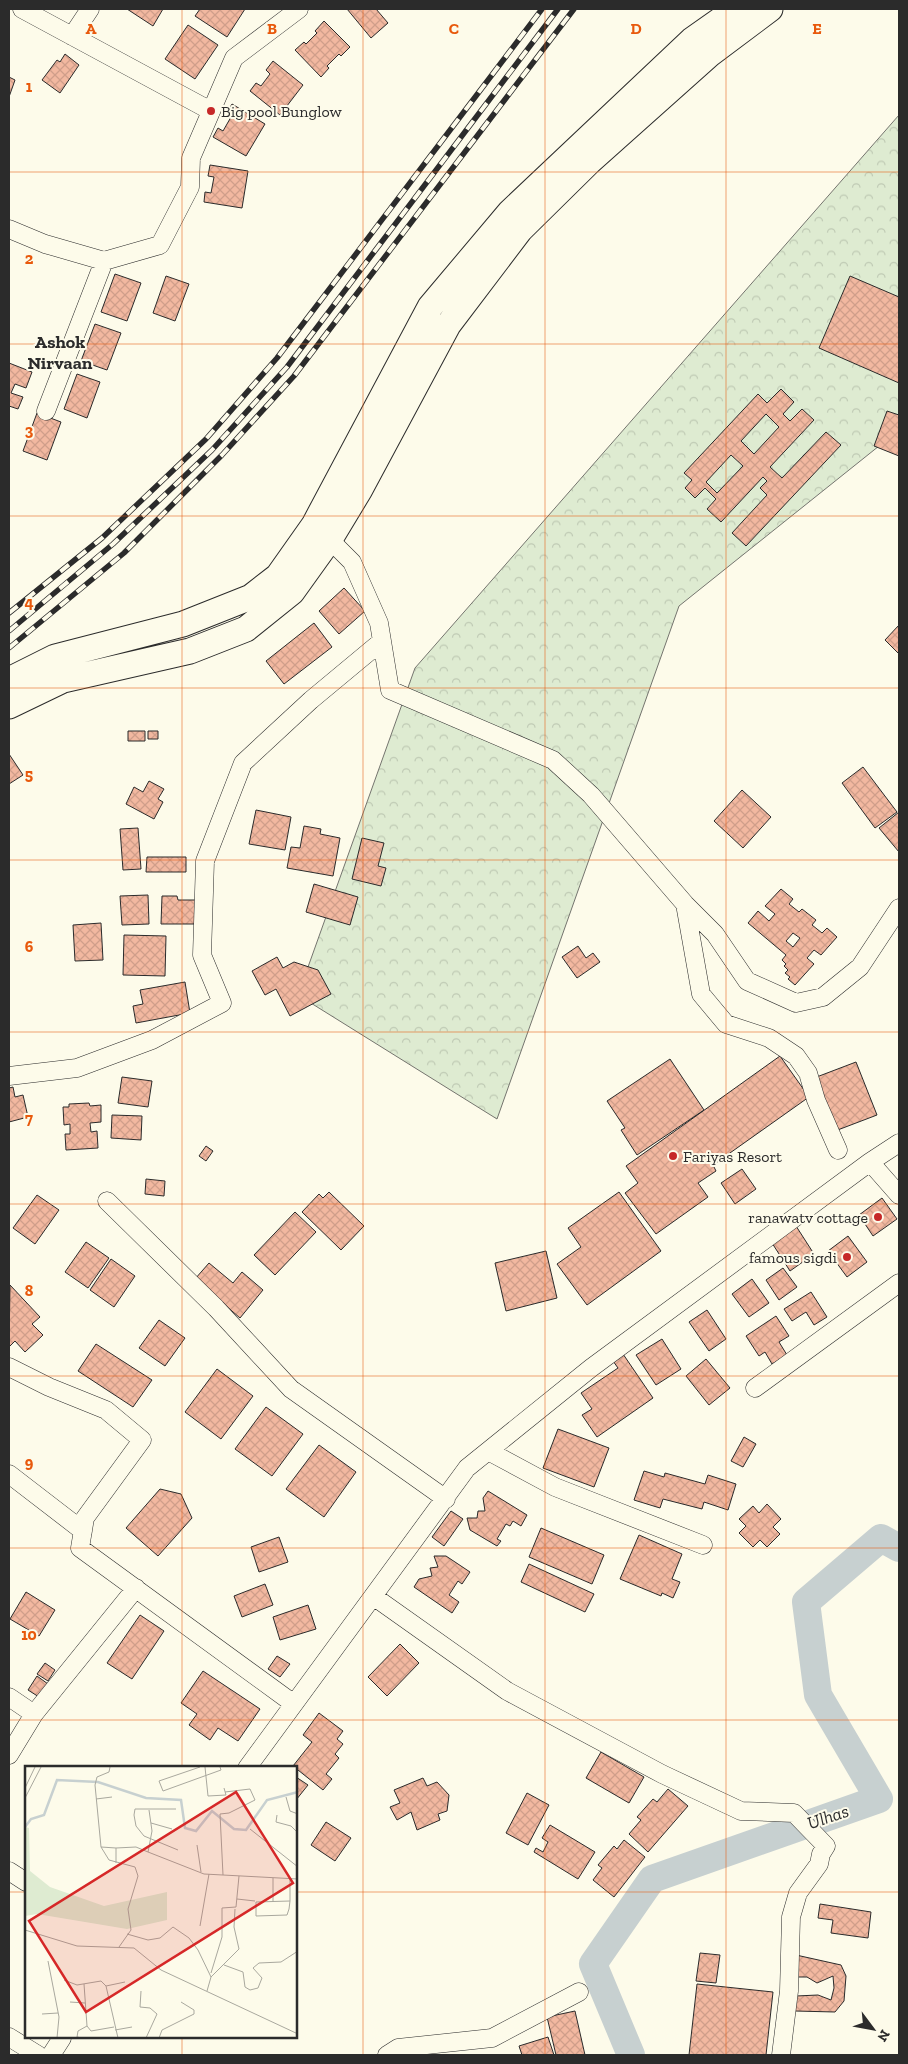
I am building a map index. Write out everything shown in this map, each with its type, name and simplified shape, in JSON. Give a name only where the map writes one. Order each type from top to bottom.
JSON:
[{"type":"highway","points":[[9,706],[63,680],[190,651],[246,630],[292,592],[430,308],[510,212],[692,40],[736,9]]},
{"type":"highway","points":[[9,680],[55,657],[183,624],[251,597],[278,576],[359,491],[448,325],[520,230],[588,162],[710,54],[770,9]]},
{"type":"street","points":[[22,9],[211,111]]},
{"type":"street","points":[[72,36],[90,9]]},
{"type":"street","points":[[9,229],[45,244],[104,261],[160,245],[190,187],[191,158],[234,58],[299,9]]},
{"type":"street","points":[[46,412],[104,261]]},
{"type":"street","points":[[322,532],[352,562],[378,623],[390,690],[554,760],[592,795],[685,904],[714,934],[747,981],[796,1003],[823,997],[860,968],[899,908]]},
{"type":"street","points":[[9,1076],[77,1068],[152,1040],[222,1003],[202,955],[205,861],[243,764],[311,700],[382,641]]},
{"type":"street","points":[[685,904],[700,994],[726,1024],[769,1038],[796,1056],[808,1073],[816,1100],[838,1150]]},
{"type":"street","points":[[248,1766],[467,1468],[591,1368],[870,1162],[899,1143]]},
{"type":"street","points":[[870,1162],[899,1195]]},
{"type":"street","points":[[107,1201],[216,1308],[291,1389],[446,1499]]},
{"type":"street","points":[[755,1388],[899,1283]]},
{"type":"street","points":[[9,1367],[49,1387],[106,1410],[142,1440],[85,1518],[80,1548],[294,1704]]},
{"type":"street","points":[[488,1451],[555,1488],[703,1544]]},
{"type":"street","points":[[9,1474],[83,1531]]},
{"type":"street","points":[[9,1755],[34,1714],[136,1588]]},
{"type":"street","points":[[373,1596],[508,1691],[662,1774],[741,1811],[794,1813],[826,1846],[821,1854],[819,1864],[798,1893],[790,1917],[789,1991],[780,2055]]},
{"type":"street","points":[[9,1696],[34,1714]]},
{"type":"street","points":[[9,1871],[25,1881]]},
{"type":"street","points":[[387,2055],[398,2048],[492,2038],[579,1992]]},
{"type":"street","points":[[9,2037],[38,2055]]},
{"type":"street","points":[[51,2055],[61,2039]]},
{"type":"green space","points":[[899,115],[899,430],[679,606],[497,1119],[298,995],[415,668]]},
{"type":"building","points":[[127,9],[163,9],[153,26]]},
{"type":"building","points":[[200,9],[245,9],[227,37],[195,16]]},
{"type":"building","points":[[347,9],[376,9],[388,23],[371,38]]},
{"type":"building","points":[[324,21],[350,47],[341,56],[339,54],[327,66],[329,68],[321,77],[295,50],[304,42],[306,44],[317,33],[315,31]]},
{"type":"building","points":[[188,25],[218,45],[195,79],[165,59]]},
{"type":"building","points":[[65,54],[79,65],[60,93],[42,80],[57,60],[60,62]]},
{"type":"building","points":[[273,61],[303,85],[280,115],[250,91],[256,83],[261,86],[270,74],[266,70]]},
{"type":"building","points":[[9,77],[15,80],[9,97]]},
{"type":"building","points":[[232,104],[265,124],[246,156],[213,137],[218,128],[223,131],[231,117],[226,114]]},
{"type":"building","points":[[210,165],[248,171],[242,208],[204,202],[205,192],[211,193],[214,177],[208,176]]},
{"type":"building","points":[[115,274],[141,283],[127,321],[101,312]]},
{"type":"building","points":[[166,276],[189,284],[175,321],[153,313]]},
{"type":"building","points":[[850,276],[899,297],[899,383],[819,348]]},
{"type":"building","points":[[95,324],[121,333],[107,370],[81,361]]},
{"type":"building","points":[[9,363],[32,372],[26,388],[15,384],[11,393],[23,397],[18,409],[9,406]]},
{"type":"building","points":[[77,374],[100,382],[87,418],[64,409]]},
{"type":"building","points":[[781,389],[794,402],[783,414],[790,421],[802,409],[814,420],[770,467],[782,478],[826,432],[841,445],[746,546],[732,533],[767,495],[760,488],[767,481],[763,477],[721,522],[707,509],[716,499],[705,488],[695,498],[685,488],[692,480],[684,473],[758,394],[767,403]],"holes":[[[766,414],[779,427],[754,454],[741,441]],[[731,455],[743,466],[717,493],[706,482]]]},
{"type":"building","points":[[887,411],[899,415],[899,456],[874,446]]},
{"type":"building","points":[[37,413],[61,422],[47,460],[23,451]]},
{"type":"building","points":[[344,588],[365,611],[339,634],[319,611]]},
{"type":"building","points":[[314,623],[332,647],[284,684],[266,661]]},
{"type":"building","points":[[899,625],[899,651],[898,653],[885,640]]},
{"type":"building","points":[[128,731],[145,731],[145,741],[128,741]]},
{"type":"building","points":[[148,731],[158,731],[158,739],[148,739]]},
{"type":"building","points":[[9,754],[23,775],[9,784]]},
{"type":"building","points":[[863,767],[897,812],[875,828],[842,783]]},
{"type":"building","points":[[149,781],[164,789],[158,799],[163,802],[154,819],[126,804],[134,787],[143,792]]},
{"type":"building","points":[[742,790],[771,817],[743,848],[714,821]]},
{"type":"building","points":[[256,810],[291,817],[285,850],[249,844]]},
{"type":"building","points":[[899,812],[899,852],[879,828]]},
{"type":"building","points":[[304,826],[321,829],[320,834],[340,838],[333,876],[287,868],[291,847],[300,848]]},
{"type":"building","points":[[138,828],[141,869],[123,870],[120,829]]},
{"type":"building","points":[[362,838],[384,843],[378,866],[386,868],[381,886],[352,879]]},
{"type":"building","points":[[147,857],[186,857],[186,872],[146,872]]},
{"type":"building","points":[[314,884],[358,897],[350,925],[306,912]]},
{"type":"building","points":[[781,889],[793,899],[789,904],[799,912],[802,909],[816,920],[812,925],[822,933],[827,928],[837,937],[821,955],[814,950],[807,958],[814,964],[795,985],[788,979],[790,977],[785,973],[788,970],[782,960],[786,955],[748,923],[758,911],[769,921],[775,914],[765,906]],"holes":[[[793,933],[800,938],[793,947],[786,941]]]},
{"type":"building","points":[[148,895],[149,924],[122,925],[120,896]]},
{"type":"building","points":[[162,896],[177,896],[178,900],[196,900],[196,924],[161,924]]},
{"type":"building","points":[[101,923],[103,960],[75,961],[73,925]]},
{"type":"building","points":[[124,935],[166,936],[165,976],[123,975]]},
{"type":"building","points":[[578,946],[586,958],[593,953],[600,962],[577,978],[562,957]]},
{"type":"building","points":[[277,957],[283,968],[294,962],[318,970],[331,994],[290,1016],[276,989],[265,995],[252,971]]},
{"type":"building","points":[[185,982],[190,1013],[136,1023],[133,1006],[143,1004],[140,990]]},
{"type":"building","points":[[780,1056],[809,1097],[713,1165],[716,1171],[698,1183],[708,1197],[656,1234],[625,1193],[638,1183],[626,1166]]},
{"type":"building","points":[[670,1059],[704,1110],[637,1155],[621,1130],[625,1128],[607,1101]]},
{"type":"building","points":[[856,1062],[877,1115],[835,1131],[814,1078]]},
{"type":"building","points":[[122,1077],[152,1081],[148,1107],[118,1103]]},
{"type":"building","points":[[13,1087],[15,1097],[23,1095],[28,1117],[9,1122],[9,1088]]},
{"type":"building","points":[[89,1103],[90,1106],[101,1105],[101,1122],[90,1123],[91,1132],[97,1131],[98,1148],[66,1150],[65,1134],[70,1134],[70,1124],[64,1125],[63,1107],[69,1107],[69,1104]]},
{"type":"building","points":[[112,1115],[142,1116],[141,1140],[111,1138]]},
{"type":"building","points":[[206,1146],[213,1151],[206,1161],[199,1156]]},
{"type":"building","points":[[742,1169],[756,1189],[735,1204],[721,1183]]},
{"type":"building","points":[[146,1179],[165,1181],[164,1196],[145,1194]]},
{"type":"building","points":[[329,1192],[364,1226],[341,1250],[302,1212],[319,1194],[323,1198]]},
{"type":"building","points":[[619,1192],[661,1251],[587,1305],[557,1264],[581,1247],[568,1228]]},
{"type":"building","points":[[37,1195],[59,1210],[35,1244],[13,1228]]},
{"type":"building","name":"ranawatv cottage","points":[[882,1198],[897,1219],[873,1236],[859,1215]]},
{"type":"building","points":[[295,1212],[316,1232],[275,1275],[254,1255]]},
{"type":"building","points":[[796,1226],[814,1254],[790,1271],[772,1243]]},
{"type":"building","name":"famous sigdi","points":[[848,1236],[867,1262],[847,1277],[828,1251]]},
{"type":"building","points":[[86,1242],[109,1258],[88,1288],[65,1272]]},
{"type":"building","points":[[546,1251],[557,1298],[506,1311],[495,1263]]},
{"type":"building","points":[[111,1259],[135,1276],[114,1307],[90,1290]]},
{"type":"building","points":[[209,1263],[233,1283],[242,1272],[263,1290],[240,1318],[195,1279]]},
{"type":"building","points":[[783,1268],[797,1287],[779,1300],[766,1280]]},
{"type":"building","points":[[752,1279],[769,1303],[749,1317],[732,1294]]},
{"type":"building","points":[[10,1285],[40,1317],[32,1324],[43,1335],[25,1352],[15,1341],[9,1347]]},
{"type":"building","points":[[811,1292],[827,1317],[814,1325],[806,1312],[792,1321],[784,1309]]},
{"type":"building","points":[[707,1310],[726,1339],[709,1351],[689,1322]]},
{"type":"building","points":[[776,1316],[789,1336],[779,1342],[787,1355],[772,1364],[765,1352],[759,1356],[746,1336]]},
{"type":"building","points":[[159,1320],[185,1338],[165,1366],[139,1348]]},
{"type":"building","points":[[662,1339],[681,1369],[656,1385],[636,1355]]},
{"type":"building","points":[[96,1344],[152,1380],[133,1407],[78,1371]]},
{"type":"building","points":[[623,1354],[653,1398],[597,1437],[582,1415],[592,1409],[581,1393],[618,1368],[613,1361]]},
{"type":"building","points":[[706,1359],[730,1388],[709,1405],[686,1376]]},
{"type":"building","points":[[217,1369],[253,1396],[221,1439],[185,1412]]},
{"type":"building","points":[[266,1407],[303,1434],[272,1476],[235,1449]]},
{"type":"building","points":[[558,1429],[609,1448],[594,1487],[543,1468]]},
{"type":"building","points":[[744,1437],[756,1444],[743,1467],[731,1461]]},
{"type":"building","points":[[319,1445],[356,1472],[324,1517],[286,1489]]},
{"type":"building","points":[[644,1471],[664,1477],[665,1473],[705,1484],[708,1475],[736,1484],[728,1510],[704,1502],[702,1509],[663,1499],[660,1508],[634,1500]]},
{"type":"building","points":[[160,1489],[181,1494],[192,1518],[158,1556],[126,1528]]},
{"type":"building","points":[[488,1491],[527,1515],[521,1526],[513,1521],[510,1526],[506,1524],[497,1539],[501,1541],[497,1546],[470,1530],[467,1518],[477,1518],[478,1511],[485,1511],[483,1498]]},
{"type":"building","points":[[767,1504],[781,1519],[773,1527],[780,1534],[767,1547],[760,1540],[753,1547],[739,1533],[746,1526],[739,1519],[753,1506],[759,1513]]},
{"type":"building","points":[[451,1511],[463,1519],[444,1546],[432,1537]]},
{"type":"building","points":[[541,1528],[604,1555],[592,1584],[529,1557]]},
{"type":"building","points":[[639,1535],[682,1554],[672,1579],[680,1582],[673,1598],[662,1593],[661,1596],[620,1579]]},
{"type":"building","points":[[279,1537],[288,1562],[259,1572],[251,1547]]},
{"type":"building","points":[[434,1556],[446,1556],[470,1572],[462,1584],[458,1581],[449,1595],[459,1602],[452,1613],[414,1587],[419,1579],[432,1576],[430,1568],[438,1567]]},
{"type":"building","points":[[529,1564],[594,1594],[585,1612],[521,1582]]},
{"type":"building","points":[[265,1584],[273,1605],[242,1617],[234,1596]]},
{"type":"building","points":[[26,1592],[55,1610],[39,1636],[10,1619]]},
{"type":"building","points":[[308,1605],[316,1629],[280,1640],[273,1617]]},
{"type":"building","points":[[140,1615],[164,1631],[132,1679],[107,1663]]},
{"type":"building","points":[[400,1644],[419,1663],[387,1696],[368,1677]]},
{"type":"building","points":[[277,1656],[290,1664],[280,1677],[268,1669]]},
{"type":"building","points":[[45,1663],[55,1670],[48,1681],[37,1674]]},
{"type":"building","points":[[203,1671],[260,1709],[238,1741],[218,1728],[210,1740],[189,1725],[197,1714],[181,1703]]},
{"type":"building","points":[[37,1676],[48,1684],[39,1697],[28,1690]]},
{"type":"building","points":[[319,1713],[343,1731],[337,1739],[343,1744],[335,1754],[339,1758],[326,1774],[332,1779],[323,1790],[298,1770],[298,1766],[293,1766],[312,1742],[303,1735]]},
{"type":"building","points":[[601,1752],[644,1777],[629,1803],[586,1778]]},
{"type":"building","points":[[298,1778],[308,1785],[298,1798]]},
{"type":"building","points":[[423,1778],[427,1786],[437,1782],[449,1795],[447,1811],[438,1814],[440,1820],[417,1830],[411,1812],[397,1820],[390,1807],[400,1803],[394,1790]]},
{"type":"building","points":[[668,1789],[688,1806],[648,1852],[629,1834],[641,1820],[637,1817],[653,1799],[657,1802]]},
{"type":"building","points":[[527,1793],[549,1805],[528,1845],[506,1833]]},
{"type":"building","points":[[326,1822],[351,1838],[335,1861],[311,1845]]},
{"type":"building","points":[[550,1825],[595,1852],[578,1879],[534,1852],[536,1848],[543,1852],[548,1842],[542,1838]]},
{"type":"building","points":[[624,1840],[645,1857],[614,1897],[593,1880],[602,1868],[598,1865],[614,1846],[617,1849]]},
{"type":"building","points":[[820,1904],[871,1912],[868,1938],[831,1933],[833,1920],[818,1918]]},
{"type":"building","points":[[700,1953],[720,1955],[716,1983],[696,1981]]},
{"type":"building","points":[[796,1955],[841,1965],[846,1976],[844,2001],[835,2012],[795,2011],[796,1996],[818,1995],[831,2000],[834,1988],[833,1976],[817,1983],[807,1977],[796,1977]]},
{"type":"building","points":[[697,1984],[773,1992],[766,2055],[689,2055]]},
{"type":"building","points":[[575,2011],[585,2055],[556,2055],[547,2017]]},
{"type":"building","points":[[548,2037],[554,2055],[522,2055],[519,2046]]},
{"type":"waterway","name":"Ulhas","points":[[631,2055],[593,1964],[652,1879],[879,1799],[818,1695],[806,1602],[881,1538],[899,1548]]},
{"type":"railway","points":[[9,613],[102,538],[206,439],[277,358],[542,9]]},
{"type":"railway","points":[[9,631],[113,544],[212,450],[287,367],[558,9]]},
{"type":"railway","points":[[9,648],[124,553],[222,455],[294,376],[574,9]]},
{"type":"place","name":"Big pool Bunglow","points":[[211,111]]},
{"type":"place","name":"Fariyas Resort","points":[[673,1156]]},
{"type":"place","name":"ranawatv cottage","points":[[878,1217]]},
{"type":"place","name":"famous sigdi","points":[[847,1257]]},
{"type":"district","name":"Ashok Nirvaan","points":[[60,352]]}]
